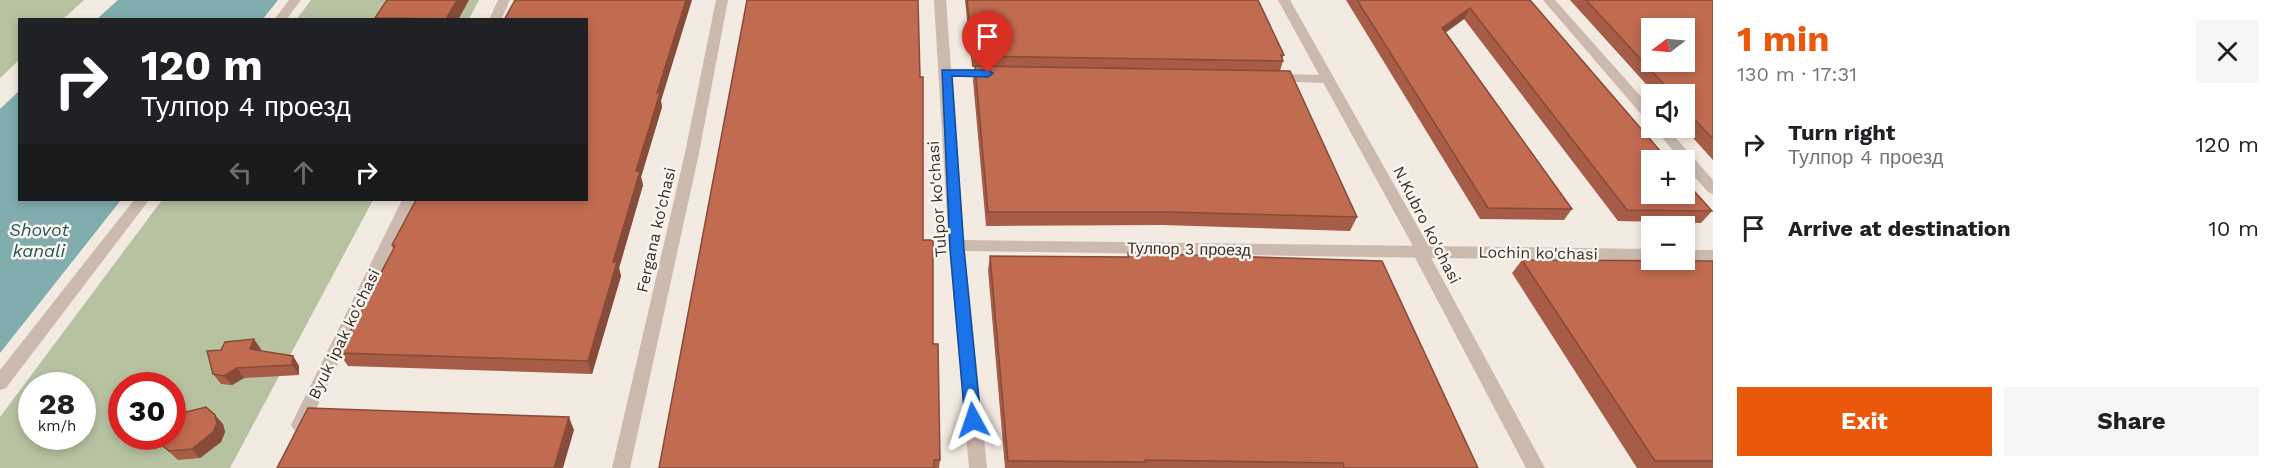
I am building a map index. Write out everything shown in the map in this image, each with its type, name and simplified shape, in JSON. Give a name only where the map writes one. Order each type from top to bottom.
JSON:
[{"type":"street","points":[[282,18],[295,0]]},
{"type":"street","points":[[496,18],[504,0]]},
{"type":"street","name":"Fergana ko'chasi","points":[[621,468],[692,153],[722,0]]},
{"type":"street","name":"Tulpor ko'chasi","points":[[940,0],[957,244],[978,468]]},
{"type":"street","name":"N.Kubro ko'chasi","points":[[1284,0],[1422,252],[1536,468]]},
{"type":"street","points":[[1549,0],[1641,105]]},
{"type":"street","points":[[946,73],[1003,74]]},
{"type":"street","points":[[1259,78],[1326,79]]},
{"type":"street","points":[[1669,138],[1713,189]]},
{"type":"street","points":[[0,383],[141,201]]},
{"type":"street","name":"Byuk ipak ko'chasi","points":[[293,439],[409,201]]},
{"type":"street","name":"Тулпор 3 проезд","points":[[957,244],[1422,252]]},
{"type":"street","name":"Lochin ko'chasi","points":[[1422,252],[1641,255]]},
{"type":"street","points":[[1695,256],[1713,256]]},
{"type":"green space","points":[[0,0],[84,0],[64,18],[18,18],[18,61],[0,78]]},
{"type":"green space","points":[[311,0],[479,0],[470,18],[298,18]]},
{"type":"green space","points":[[161,201],[372,201],[230,468],[0,468],[0,417],[18,393],[18,450],[96,450],[96,372],[34,372]]},
{"type":"water","points":[[118,0],[278,0],[264,18],[98,18]]},
{"type":"water","name":"Shovot kanali","points":[[18,92],[18,201],[120,201],[0,353],[0,109]]},
{"type":"building","points":[[387,0],[457,0],[447,18],[375,18]]},
{"type":"building","points":[[515,0],[686,0],[657,93],[660,93],[636,171],[640,171],[613,262],[617,262],[588,361],[339,353],[395,246],[392,245],[415,201],[588,201],[588,18],[505,18]]},
{"type":"building","points":[[747,0],[918,0],[920,77],[923,77],[923,240],[933,240],[933,344],[938,344],[940,460],[934,460],[934,468],[659,468]]},
{"type":"building","points":[[967,0],[1258,0],[1284,55],[1281,55],[1283,61],[973,56]]},
{"type":"building","points":[[1357,0],[1530,0],[1641,129],[1641,138],[1649,138],[1659,150],[1641,150],[1641,204],[1695,204],[1695,192],[1712,211],[1627,210],[1470,8],[1442,28],[1572,209],[1488,208]]},
{"type":"building","points":[[1586,0],[1713,0],[1713,139],[1695,120],[1695,84],[1664,84],[1653,72],[1695,72],[1695,18],[1641,18],[1641,59]]},
{"type":"building","points":[[975,66],[1290,71],[1357,217],[1167,212],[988,212]]},
{"type":"building","points":[[1128,253],[1382,261],[1478,468],[1344,468],[1343,463],[1145,460],[1145,462],[1008,461],[990,256],[1129,257]]},
{"type":"building","points":[[1522,260],[1641,261],[1641,270],[1695,270],[1695,261],[1713,261],[1713,461],[1655,461]]},
{"type":"building","points":[[254,339],[250,349],[293,356],[292,365],[237,368],[224,376],[213,374],[207,351],[221,350],[225,342]]},
{"type":"building","points":[[206,407],[215,415],[217,423],[213,432],[192,449],[186,450],[186,412]]},
{"type":"building","points":[[308,408],[569,417],[554,468],[277,468]]},
{"type":"route","points":[[973,420],[957,249],[946,73],[988,73]]}]
